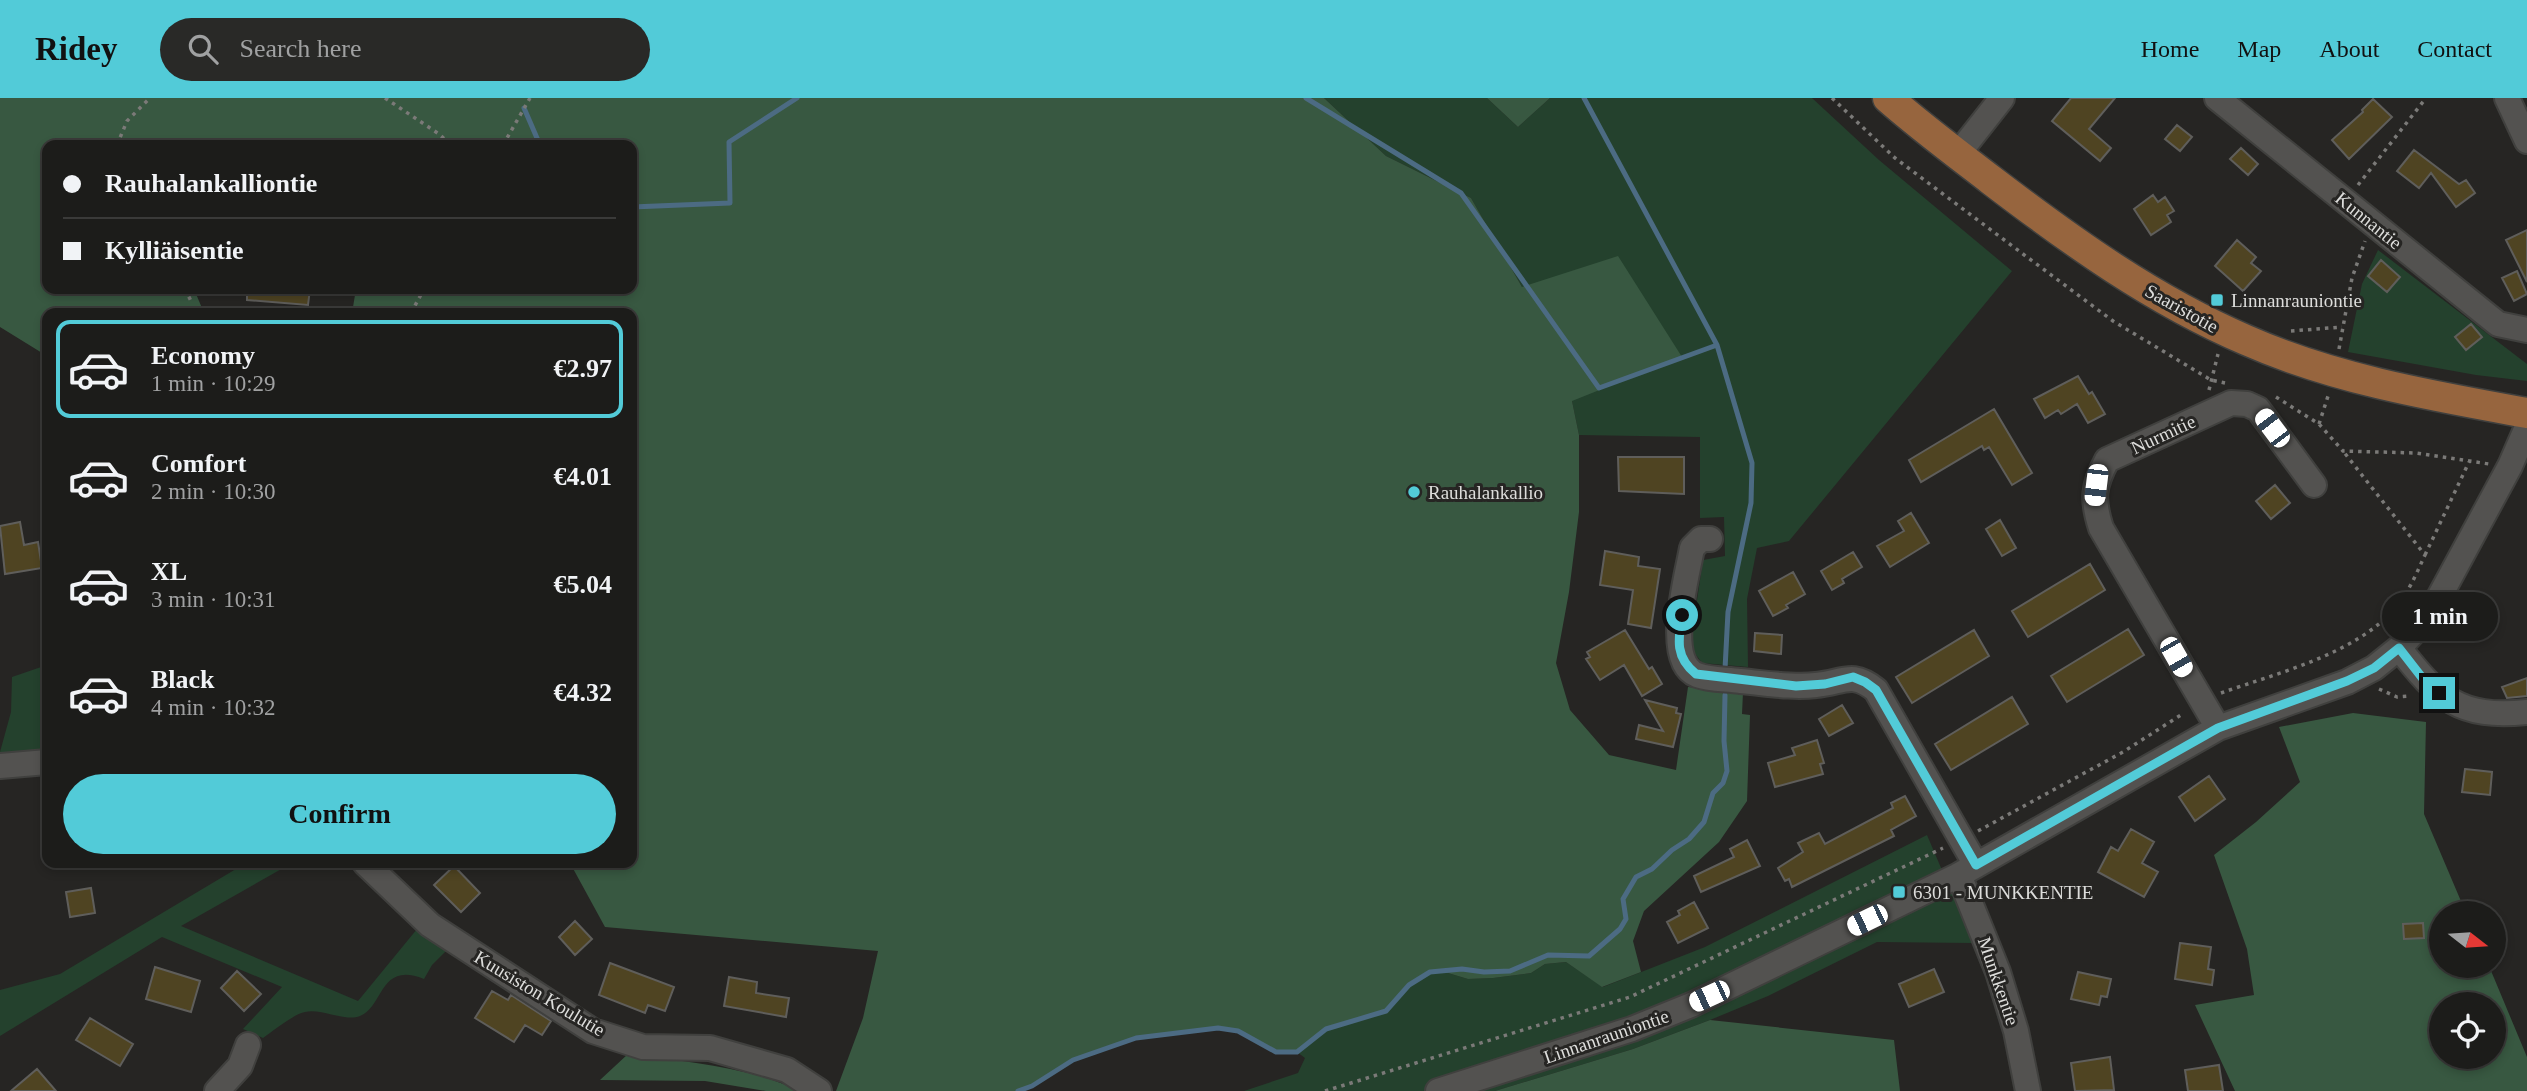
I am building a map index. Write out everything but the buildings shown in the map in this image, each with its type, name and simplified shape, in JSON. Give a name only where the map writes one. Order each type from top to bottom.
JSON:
[{"type":"main road","name":"Saaristotie","points":[[1888,98],[2066,238],[2158,296],[2247,341],[2355,376],[2434,396],[2527,413]]},
{"type":"street","points":[[1958,155],[2002,98]]},
{"type":"street","name":"Kunnantie","points":[[2217,98],[2498,324],[2527,330]]},
{"type":"street","points":[[2507,98],[2527,141]]},
{"type":"street","name":"Nurmitie","points":[[2218,728],[2101,528],[2094,505],[2096,485],[2107,460],[2231,403],[2248,404],[2258,410],[2314,485]]},
{"type":"street","name":"Linnanrauniontie","points":[[1438,1091],[1632,1029],[1690,1005],[1967,870],[2218,728],[2347,681],[2374,668],[2399,648],[2429,616],[2510,466],[2527,427]]},
{"type":"street","name":"Munkkentie","points":[[1710,539],[1701,539],[1692,548],[1678,638],[1679,653],[1685,666],[1696,674],[1710,678],[1784,685],[1825,684],[1853,677],[1876,690],[1967,870],[2017,1031],[2028,1091]]},
{"type":"street","points":[[2399,648],[2427,684],[2461,707],[2487,712],[2527,712]]},
{"type":"street","points":[[0,766],[42,762]]},
{"type":"street","name":"Kuusiston Koulutie","points":[[370,868],[430,925],[593,1031],[643,1047],[710,1048],[787,1070],[819,1091]]},
{"type":"street","points":[[217,1091],[240,1066],[248,1045]]},
{"type":"path","points":[[119,140],[127,121],[150,98]]},
{"type":"path","points":[[385,98],[446,140]]},
{"type":"path","points":[[506,140],[530,98]]},
{"type":"path","points":[[1832,98],[1895,158],[2113,321],[2211,380],[2235,384]]},
{"type":"path","points":[[2346,201],[2426,98]]},
{"type":"path","points":[[2338,354],[2352,278],[2372,223]]},
{"type":"path","points":[[188,294],[191,301]]},
{"type":"path","points":[[2288,331],[2343,327]]},
{"type":"path","points":[[2203,416],[2217,354],[2227,358]]},
{"type":"path","points":[[2319,424],[2330,388]]},
{"type":"path","points":[[2270,394],[2291,404],[2319,424],[2343,451],[2416,453],[2510,466]]},
{"type":"path","points":[[2425,555],[2469,462]]},
{"type":"green space","points":[[0,98],[1324,98],[1386,156],[1471,198],[1522,287],[1618,256],[1682,357],[1572,401],[1579,435],[1579,512],[1569,592],[1556,663],[1570,710],[1609,755],[1676,770],[1688,687],[1743,692],[1742,714],[1750,715],[1747,801],[1719,842],[1644,911],[1633,941],[1641,972],[1602,987],[1566,962],[1545,964],[1531,973],[1493,978],[1468,979],[1448,973],[1430,972],[1409,985],[1386,1011],[1326,1029],[1297,1052],[1276,1052],[1238,1031],[1218,1028],[1136,1038],[1073,1060],[1032,1086],[1018,1091],[836,1091],[863,1018],[878,951],[605,927],[573,868],[637,868],[637,308],[353,308],[355,294],[637,294],[637,140],[42,140],[42,294],[196,294],[202,308],[42,308],[42,353],[0,327]]},
{"type":"green space","points":[[1324,98],[1487,98],[1518,127],[1550,98],[1812,98],[1879,160],[2012,271],[1789,541],[1757,548],[1747,599],[1748,667],[1702,663],[1690,647],[1703,560],[1725,556],[1724,517],[1700,518],[1700,437],[1579,435],[1572,401],[1522,287],[1471,198],[1386,156]]},
{"type":"green space","points":[[1487,98],[1550,98],[1518,127]]},
{"type":"green space","points":[[2378,250],[2527,364],[2527,381],[2476,375],[2348,352],[2362,284]]},
{"type":"green space","points":[[42,667],[42,753],[28,755],[0,752],[11,712],[12,677]]},
{"type":"green space","points":[[2353,713],[2426,722],[2424,814],[2461,901],[2429,901],[2429,978],[2494,978],[2500,992],[2429,992],[2429,1069],[2506,1069],[2506,1007],[2527,1057],[2527,1091],[2235,1091],[2195,1005],[2254,995],[2247,949],[2214,855],[2300,782],[2279,727]]},
{"type":"green space","points":[[1927,835],[1973,943],[1877,942],[1768,996],[1710,1020],[1633,1049],[1495,1091],[1244,1091],[1298,1073],[1305,1058],[1297,1052],[1326,1029],[1386,1011],[1409,985],[1430,972],[1448,973],[1468,979],[1493,978],[1531,973],[1545,964],[1566,962],[1603,987],[1705,947]]},
{"type":"green space","points":[[238,868],[283,868],[181,926],[358,1001],[422,923],[451,946],[432,965],[424,979],[409,975],[390,980],[374,1004],[360,1016],[347,1017],[312,1011],[300,1013],[263,1038],[243,1029],[282,987],[162,937],[0,1036],[0,990],[60,974]]},
{"type":"green space","points":[[1710,1020],[1894,1040],[1900,1091],[1495,1091],[1633,1049]]},
{"type":"green space","points":[[628,1054],[737,1070],[800,1091],[766,1091],[705,1081],[600,1080]]},
{"type":"waterway","points":[[637,207],[730,203],[729,142],[797,98]]},
{"type":"waterway","points":[[1306,98],[1461,193],[1599,388],[1717,345]]},
{"type":"waterway","points":[[1584,98],[1717,345],[1752,463],[1751,503],[1728,612],[1725,669]]},
{"type":"waterway","points":[[524,108],[538,140]]},
{"type":"waterway","points":[[1018,1091],[1032,1086],[1073,1060],[1136,1038],[1218,1028],[1238,1031],[1276,1052],[1297,1052],[1326,1029],[1386,1011],[1409,985],[1430,972],[1462,969],[1510,971],[1548,955],[1589,956],[1620,929],[1626,919],[1623,899],[1636,877],[1652,869],[1672,850],[1689,839],[1704,822],[1713,793],[1723,783],[1727,771],[1724,741],[1725,695]]},
{"type":"place","name":"Linnanrauniontie","points":[[2217,300]]},
{"type":"place","name":"Rauhalankallio","points":[[1414,492]]},
{"type":"place","name":"6301 - MUNKKENTIE","points":[[1899,892]]},
{"type":"route","points":[[1682,615],[1678,638],[1679,653],[1685,666],[1696,674],[1710,678],[1796,686],[1825,684],[1853,677],[1876,690],[1976,865],[2218,728],[2347,681],[2374,668],[2399,648],[2427,684],[2439,693]]}]
